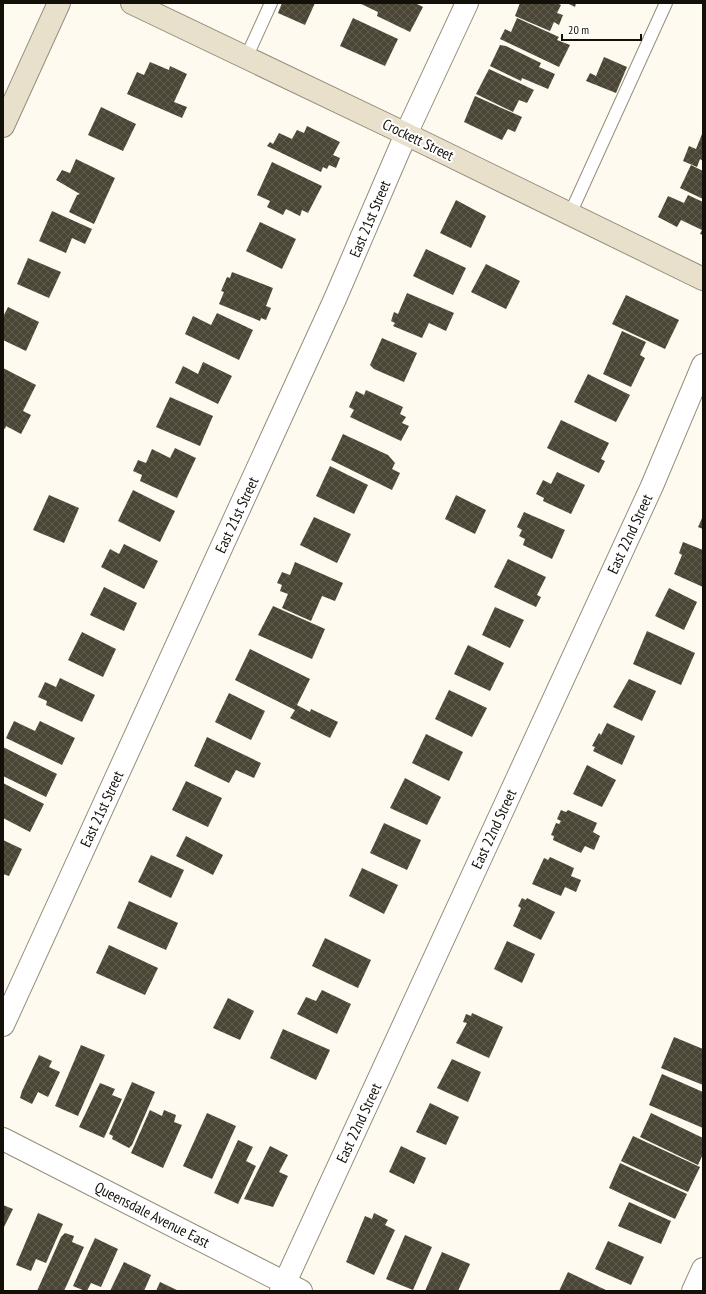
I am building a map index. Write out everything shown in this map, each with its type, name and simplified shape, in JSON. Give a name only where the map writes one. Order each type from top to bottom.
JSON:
[{"type":"street","points":[[3,126],[59,3]]},
{"type":"street","name":"Crockett Street","points":[[132,3],[406,134],[703,279]]},
{"type":"street","name":"East 21st Street","points":[[3,1025],[329,314],[406,134],[467,3]]},
{"type":"street","name":"East 22nd Street","points":[[289,1288],[649,493],[703,365]]},
{"type":"street","name":"Queensdale Avenue East","points":[[3,1140],[289,1288]]},
{"type":"street","points":[[693,1291],[703,1269]]},
{"type":"lane","points":[[246,58],[271,3]]},
{"type":"lane","points":[[570,214],[666,3]]},
{"type":"building","points":[[282,3],[315,3],[305,25],[278,13]]},
{"type":"building","points":[[359,3],[415,3],[423,7],[410,32],[377,16],[378,12]]},
{"type":"building","points":[[520,3],[556,3],[561,5],[557,13],[563,15],[559,25],[554,22],[550,31],[515,16]]},
{"type":"building","points":[[567,3],[576,3],[575,7]]},
{"type":"building","points":[[353,18],[398,39],[385,66],[340,46]]},
{"type":"building","points":[[517,18],[559,37],[557,40],[570,45],[559,67],[500,39],[505,29],[511,32]]},
{"type":"building","points":[[500,45],[506,46],[541,63],[539,67],[555,74],[548,89],[522,78],[521,81],[490,66]]},
{"type":"building","points":[[604,57],[627,67],[616,93],[586,81],[590,73],[596,76]]},
{"type":"building","points":[[150,62],[169,70],[170,66],[187,74],[174,102],[187,107],[182,118],[127,94],[137,72],[144,75]]},
{"type":"building","points":[[489,69],[534,90],[527,103],[519,100],[513,112],[476,94]]},
{"type":"building","points":[[475,96],[522,117],[515,132],[508,129],[502,140],[464,122]]},
{"type":"building","points":[[101,107],[136,124],[123,151],[88,135]]},
{"type":"building","points":[[307,126],[340,142],[333,155],[340,158],[336,168],[329,165],[327,169],[323,167],[321,172],[267,146],[270,142],[273,144],[279,133],[292,139],[297,130],[304,133]]},
{"type":"building","points":[[702,134],[703,161],[700,159],[697,167],[683,161],[689,146],[696,149]]},
{"type":"building","points":[[76,159],[115,178],[94,224],[69,212],[77,195],[80,194],[56,180],[62,170],[70,173]]},
{"type":"building","points":[[272,162],[322,186],[308,213],[302,210],[300,216],[286,209],[283,215],[267,207],[270,201],[257,195]]},
{"type":"building","points":[[691,165],[703,171],[703,199],[680,188]]},
{"type":"building","points":[[688,195],[703,202],[703,235],[700,234],[702,230],[681,220],[677,227],[658,217],[668,196],[684,203]]},
{"type":"building","points":[[456,200],[486,216],[471,248],[440,233]]},
{"type":"building","points":[[52,211],[92,229],[85,244],[72,238],[66,253],[39,241]]},
{"type":"building","points":[[260,222],[296,239],[282,269],[246,251]]},
{"type":"building","points":[[426,249],[466,268],[453,295],[413,276]]},
{"type":"building","points":[[28,258],[61,272],[49,298],[17,284]]},
{"type":"building","points":[[486,264],[520,281],[506,309],[471,292]]},
{"type":"building","points":[[232,272],[273,288],[266,306],[271,308],[266,320],[261,318],[260,321],[219,304],[224,292],[221,291],[227,277],[230,278]]},
{"type":"building","points":[[407,293],[454,313],[446,331],[429,323],[422,338],[393,326],[395,323],[391,321],[394,312],[398,314]]},
{"type":"building","points":[[626,295],[679,320],[665,349],[612,324]]},
{"type":"building","points":[[8,307],[39,322],[26,351],[3,340],[3,317]]},
{"type":"building","points":[[217,313],[253,330],[239,360],[185,334],[193,316],[211,325]]},
{"type":"building","points":[[622,331],[646,342],[640,355],[645,358],[631,387],[603,374]]},
{"type":"building","points":[[382,338],[417,353],[404,382],[374,369],[370,365]]},
{"type":"building","points":[[203,362],[232,376],[218,404],[175,383],[183,366],[198,374]]},
{"type":"building","points":[[3,368],[36,385],[23,411],[31,415],[21,434],[6,426],[5,429],[3,428]]},
{"type":"building","points":[[588,374],[630,395],[616,422],[574,402]]},
{"type":"building","points":[[366,390],[403,407],[400,414],[406,417],[402,423],[409,426],[401,441],[350,417],[354,410],[349,407],[356,391],[364,395]]},
{"type":"building","points":[[170,397],[213,416],[200,446],[156,427]]},
{"type":"building","points":[[561,420],[609,443],[601,459],[605,461],[599,473],[547,448]]},
{"type":"building","points":[[343,434],[388,455],[395,463],[392,469],[400,473],[392,490],[331,460]]},
{"type":"building","points":[[175,448],[196,458],[177,498],[140,481],[142,475],[133,471],[138,460],[146,463],[152,449],[170,458]]},
{"type":"building","points":[[330,466],[368,485],[354,514],[316,496]]},
{"type":"building","points":[[557,472],[585,485],[571,514],[543,501],[544,498],[536,494],[543,480],[551,484]]},
{"type":"building","points":[[133,490],[175,511],[160,542],[118,521]]},
{"type":"building","points":[[49,495],[79,508],[64,543],[33,530]]},
{"type":"building","points":[[456,495],[486,510],[475,534],[445,519]]},
{"type":"building","points":[[524,512],[565,530],[552,559],[523,545],[525,539],[519,536],[522,530],[517,527]]},
{"type":"building","points":[[703,516],[703,529],[698,527]]},
{"type":"building","points":[[314,517],[351,534],[337,563],[300,545]]},
{"type":"building","points":[[683,542],[703,550],[703,587],[674,574],[682,555],[679,553]]},
{"type":"building","points":[[124,544],[158,561],[144,589],[101,567],[110,549],[119,554]]},
{"type":"building","points":[[508,559],[546,577],[537,595],[541,597],[536,607],[494,587]]},
{"type":"building","points":[[295,562],[343,583],[335,601],[322,596],[311,621],[282,608],[288,594],[280,591],[282,585],[277,583],[282,572],[290,575]]},
{"type":"building","points":[[104,587],[137,603],[124,631],[90,615]]},
{"type":"building","points":[[669,588],[697,602],[684,630],[655,616]]},
{"type":"building","points":[[273,606],[325,629],[312,659],[258,635]]},
{"type":"building","points":[[495,607],[524,620],[510,648],[482,635]]},
{"type":"building","points":[[647,631],[695,653],[681,685],[633,664]]},
{"type":"building","points":[[82,632],[116,649],[103,677],[68,660]]},
{"type":"building","points":[[468,645],[504,663],[490,691],[454,674]]},
{"type":"building","points":[[250,649],[310,679],[297,705],[310,712],[311,709],[338,722],[330,738],[290,718],[295,710],[235,680]]},
{"type":"building","points":[[60,678],[95,695],[82,722],[46,705],[47,701],[38,697],[45,682],[56,687]]},
{"type":"building","points":[[629,679],[656,691],[642,721],[613,707]]},
{"type":"building","points":[[449,690],[487,708],[472,737],[435,719]]},
{"type":"building","points":[[229,693],[265,711],[251,740],[215,722]]},
{"type":"building","points":[[14,721],[35,731],[40,721],[75,738],[62,765],[6,738]]},
{"type":"building","points":[[607,723],[635,736],[622,765],[593,751],[595,747],[592,746],[599,733],[601,735]]},
{"type":"building","points":[[426,734],[463,752],[449,781],[412,763]]},
{"type":"building","points":[[207,737],[261,763],[254,778],[236,770],[229,783],[194,766]]},
{"type":"building","points":[[3,747],[57,774],[46,797],[3,776]]},
{"type":"building","points":[[587,765],[616,780],[602,807],[573,794]]},
{"type":"building","points":[[405,778],[441,797],[427,825],[390,808]]},
{"type":"building","points":[[186,781],[222,798],[208,827],[172,810]]},
{"type":"building","points":[[3,783],[44,804],[30,832],[3,818]]},
{"type":"building","points":[[561,810],[566,812],[568,810],[597,823],[593,832],[600,836],[594,850],[585,846],[581,853],[553,840],[554,836],[551,835],[556,823],[559,824],[561,821],[557,819]]},
{"type":"building","points":[[384,823],[421,840],[407,870],[370,853]]},
{"type":"building","points":[[186,836],[223,855],[213,875],[176,856]]},
{"type":"building","points":[[3,840],[22,849],[9,876],[3,874]]},
{"type":"building","points":[[151,855],[184,870],[171,898],[138,882]]},
{"type":"building","points":[[550,857],[574,868],[571,876],[581,880],[576,892],[565,887],[561,896],[532,884],[544,858],[548,860]]},
{"type":"building","points":[[362,868],[398,885],[384,914],[349,896]]},
{"type":"building","points":[[522,898],[526,900],[527,898],[555,912],[541,940],[513,926],[521,908],[518,906]]},
{"type":"building","points":[[129,901],[178,923],[166,950],[117,928]]},
{"type":"building","points":[[325,938],[371,960],[358,988],[312,966]]},
{"type":"building","points":[[507,941],[535,954],[522,983],[494,969]]},
{"type":"building","points":[[109,945],[158,968],[145,995],[96,973]]},
{"type":"building","points":[[322,990],[351,1004],[337,1034],[297,1014],[306,997],[316,1001]]},
{"type":"building","points":[[228,998],[254,1011],[240,1040],[213,1028]]},
{"type":"building","points":[[472,1013],[503,1027],[489,1058],[456,1043],[467,1023],[463,1022],[466,1014],[471,1016]]},
{"type":"building","points":[[283,1029],[330,1050],[316,1080],[270,1058]]},
{"type":"building","points":[[674,1037],[703,1049],[703,1085],[661,1068]]},
{"type":"building","points":[[81,1045],[105,1055],[78,1116],[55,1106]]},
{"type":"building","points":[[39,1055],[52,1061],[49,1067],[60,1072],[48,1097],[38,1092],[32,1104],[20,1098]]},
{"type":"building","points":[[452,1059],[481,1072],[468,1102],[437,1088]]},
{"type":"building","points":[[662,1074],[703,1092],[703,1128],[649,1105]]},
{"type":"building","points":[[132,1082],[155,1092],[132,1145],[129,1148],[112,1139],[113,1136],[109,1134]]},
{"type":"building","points":[[100,1083],[115,1089],[112,1095],[122,1099],[104,1138],[79,1127]]},
{"type":"building","points":[[430,1103],[459,1117],[446,1145],[416,1132]]},
{"type":"building","points":[[150,1110],[162,1116],[164,1110],[176,1115],[174,1122],[182,1125],[163,1168],[131,1153]]},
{"type":"building","points":[[207,1113],[236,1126],[212,1179],[183,1166]]},
{"type":"building","points":[[651,1113],[703,1138],[703,1154],[698,1165],[640,1137]]},
{"type":"building","points":[[633,1136],[700,1167],[688,1192],[621,1161]]},
{"type":"building","points":[[238,1140],[253,1147],[246,1161],[256,1166],[238,1204],[214,1193]]},
{"type":"building","points":[[270,1146],[288,1155],[279,1172],[288,1176],[273,1207],[244,1199]]},
{"type":"building","points":[[401,1146],[426,1158],[414,1184],[389,1172]]},
{"type":"building","points":[[620,1163],[687,1194],[675,1219],[609,1188]]},
{"type":"building","points":[[629,1202],[671,1221],[661,1244],[618,1226]]},
{"type":"building","points":[[3,1205],[13,1209],[3,1229]]},
{"type":"building","points":[[38,1213],[63,1224],[46,1263],[36,1259],[31,1271],[16,1265]]},
{"type":"building","points":[[374,1213],[388,1220],[385,1225],[395,1230],[374,1275],[346,1262],[365,1216],[372,1219]]},
{"type":"building","points":[[65,1233],[74,1236],[72,1242],[84,1247],[64,1291],[37,1291],[61,1237]]},
{"type":"building","points":[[405,1235],[432,1247],[413,1290],[386,1279]]},
{"type":"building","points":[[95,1238],[118,1249],[101,1287],[91,1283],[87,1291],[85,1291],[73,1286]]},
{"type":"building","points":[[608,1241],[644,1257],[631,1285],[595,1269]]},
{"type":"building","points":[[442,1252],[470,1264],[458,1291],[425,1291]]},
{"type":"building","points":[[124,1262],[151,1275],[144,1291],[110,1291]]},
{"type":"building","points":[[568,1272],[608,1291],[559,1291]]},
{"type":"building","points":[[160,1282],[179,1291],[156,1291]]}]
